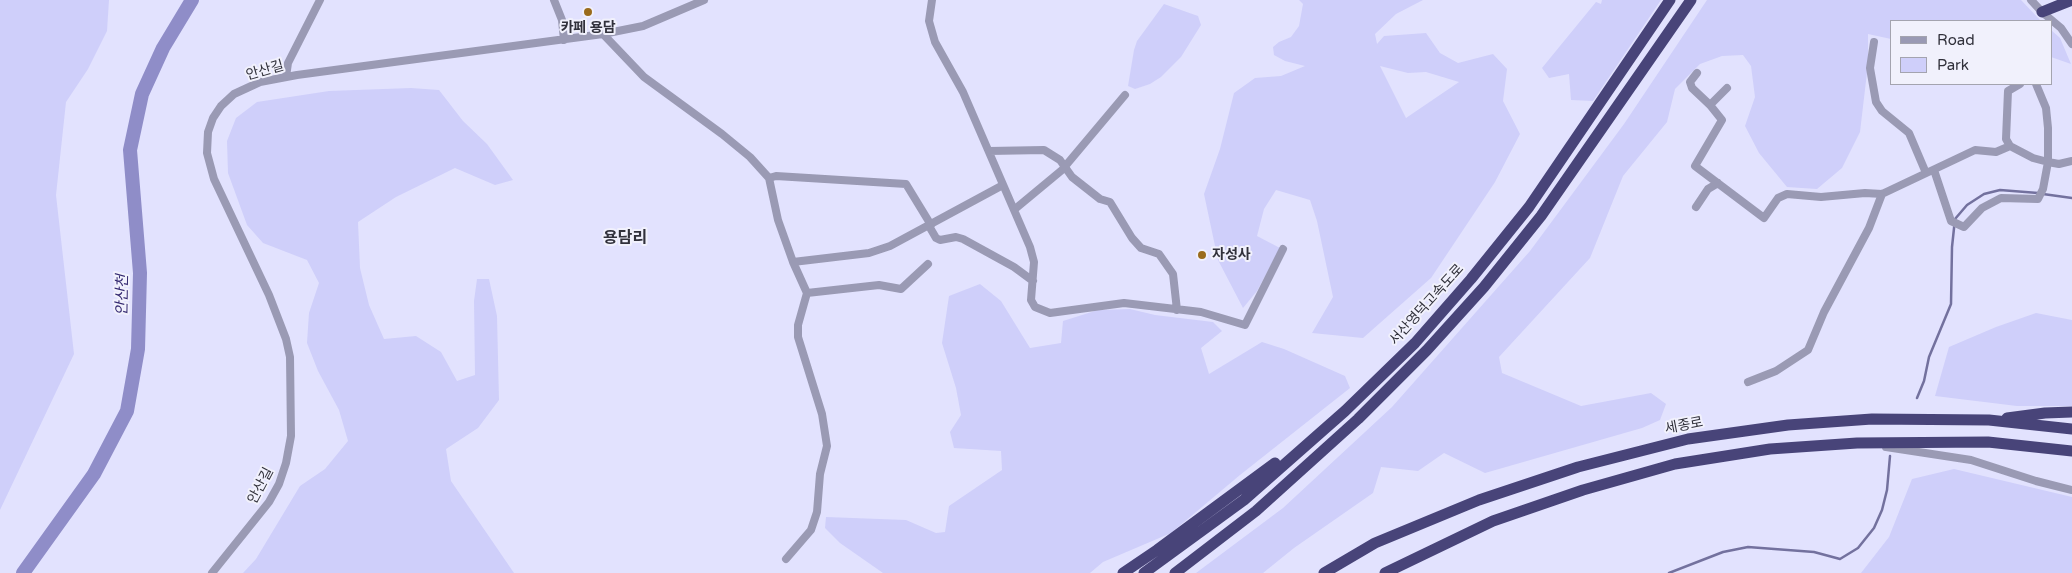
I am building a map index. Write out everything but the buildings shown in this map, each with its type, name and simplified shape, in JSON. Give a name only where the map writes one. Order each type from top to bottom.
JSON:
[{"type":"highway","name":"서산영덕고속도로","points":[[1144,573],[1244,500],[1345,410],[1415,343],[1471,279],[1528,208],[1670,0]]},
{"type":"highway","points":[[1175,573],[1256,511],[1358,419],[1428,350],[1478,294],[1541,216],[1691,0]]},
{"type":"highway","points":[[2042,12],[2072,0]]},
{"type":"highway","points":[[1122,573],[1157,550],[1345,410]]},
{"type":"highway","points":[[1989,420],[2045,413],[2072,412]]},
{"type":"highway","name":"세종로","points":[[1324,573],[1376,543],[1479,500],[1578,467],[1688,439],[1788,425],[1872,419],[1989,420],[2072,430]]},
{"type":"highway","points":[[1385,573],[1493,521],[1675,464],[1770,449],[1857,443],[1988,442],[2072,451]]},
{"type":"street","points":[[286,77],[288,63],[320,0]]},
{"type":"street","points":[[554,0],[562,20],[564,40]]},
{"type":"street","name":"안산길","points":[[212,573],[252,526],[269,502],[279,484],[286,463],[291,436],[290,357],[286,339],[269,295],[214,179],[207,153],[208,132],[213,118],[221,106],[234,94],[260,82],[603,34],[643,26],[704,0]]},
{"type":"street","points":[[932,0],[929,21],[935,42],[963,92],[1030,247],[1034,262],[1031,300],[1035,307],[1050,313],[1124,303],[1201,312],[1245,325],[1283,250]]},
{"type":"street","points":[[2031,0],[2052,20]]},
{"type":"street","points":[[2052,20],[2061,28],[2072,44]]},
{"type":"street","points":[[603,34],[644,77],[722,134],[750,157],[769,178],[778,220],[793,262],[807,293],[798,325],[798,337],[822,414],[827,446],[820,474],[816,512],[811,530],[786,559]]},
{"type":"street","points":[[1874,42],[1870,68],[1876,102],[1882,111],[1909,134],[1926,173]]},
{"type":"street","points":[[1697,73],[1690,82],[1692,88],[1710,105],[1722,120],[1695,166],[1764,218],[1778,198],[1787,194],[1821,197],[1865,193],[1882,194],[1975,150],[1996,152],[2010,146]]},
{"type":"street","points":[[2018,85],[2008,91],[2006,139],[2010,146],[2033,158],[2048,162],[2059,164],[2072,161]]},
{"type":"street","points":[[1934,170],[1951,221],[1964,227],[1982,208],[2001,198],[2038,199],[2043,189],[2048,162],[2046,108],[2036,85]]},
{"type":"street","points":[[1710,105],[1727,88]]},
{"type":"street","points":[[1015,210],[1065,167],[1125,95]]},
{"type":"street","points":[[989,151],[1044,150],[1060,160],[1072,177],[1100,199],[1110,202],[1132,238],[1141,248],[1159,254],[1173,274],[1177,310]]},
{"type":"street","points":[[769,178],[776,176],[906,184],[936,238],[940,240],[956,237],[963,239],[1014,267],[1033,280]]},
{"type":"street","points":[[1696,207],[1708,189],[1718,183]]},
{"type":"street","points":[[793,262],[868,252],[890,246],[1004,185]]},
{"type":"street","points":[[1748,382],[1776,371],[1808,350],[1824,312],[1855,257],[1882,194]]},
{"type":"street","points":[[807,293],[879,285],[901,289],[928,264]]},
{"type":"street","points":[[1857,443],[1971,460],[2036,481],[2072,490]]},
{"type":"green space","points":[[0,0],[109,0],[107,31],[88,69],[66,102],[56,195],[74,354],[0,510]]},
{"type":"green space","points":[[1299,0],[1423,0],[1396,14],[1375,34],[1377,44],[1384,36],[1426,33],[1440,53],[1458,63],[1493,54],[1507,69],[1503,101],[1520,134],[1495,182],[1431,278],[1363,338],[1312,333],[1333,297],[1317,221],[1310,200],[1276,190],[1264,209],[1257,236],[1280,248],[1257,291],[1243,308],[1218,260],[1204,194],[1220,149],[1234,93],[1255,78],[1281,76],[1305,66],[1285,61],[1274,55],[1273,47],[1291,37],[1299,26],[1303,4]],"holes":[[[1380,66],[1408,73],[1426,72],[1459,82],[1406,118]]]},
{"type":"green space","points":[[1602,0],[1661,0],[1593,101],[1571,100],[1569,74],[1549,78],[1542,68],[1596,2],[1601,4]]},
{"type":"green space","points":[[1707,0],[2021,0],[2040,20],[1890,20],[1890,39],[1868,34],[1868,64],[1860,132],[1842,168],[1817,189],[1787,187],[1759,153],[1745,126],[1755,97],[1751,66],[1743,55],[1722,56],[1700,64],[1675,89],[1667,122],[1623,176],[1590,258],[1499,357],[1502,373],[1581,406],[1651,393],[1666,404],[1660,420],[1642,428],[1485,473],[1444,453],[1418,471],[1381,467],[1373,493],[1294,548],[1263,573],[1196,573],[1283,508],[1392,407],[1530,251],[1624,124]]},
{"type":"green space","points":[[1164,4],[1198,16],[1201,25],[1181,57],[1161,77],[1150,84],[1135,89],[1128,86],[1137,41]]},
{"type":"green space","points":[[2052,31],[2060,38],[2071,64],[2052,57]]},
{"type":"green space","points":[[411,88],[439,90],[463,121],[487,144],[513,180],[495,185],[455,168],[396,197],[358,222],[360,268],[369,305],[384,339],[416,336],[441,352],[457,381],[475,375],[474,301],[477,279],[489,279],[497,316],[499,400],[478,428],[446,449],[451,481],[514,573],[243,573],[256,559],[300,486],[325,469],[348,441],[339,410],[318,371],[307,343],[309,313],[319,283],[307,260],[263,243],[247,225],[228,173],[227,141],[236,118],[257,102],[329,91]]},
{"type":"green space","points":[[980,284],[1001,301],[1030,348],[1061,343],[1063,321],[1098,310],[1130,309],[1155,315],[1213,322],[1222,331],[1201,348],[1209,374],[1262,342],[1284,349],[1345,376],[1350,388],[1240,475],[1171,533],[1103,562],[1090,573],[883,573],[840,543],[825,528],[826,517],[906,520],[936,533],[945,532],[949,506],[1002,470],[1001,451],[954,448],[950,432],[961,415],[956,388],[942,343],[949,296]]},
{"type":"green space","points":[[2036,313],[2072,320],[2072,406],[2017,406],[1935,396],[1949,347],[1996,327]]},
{"type":"green space","points":[[1954,469],[2072,497],[2072,573],[1861,573],[1889,537],[1912,479]]},
{"type":"waterway","name":"안산천","points":[[23,573],[94,474],[127,411],[138,349],[140,273],[130,150],[142,94],[163,48],[192,0]]},
{"type":"waterway","points":[[1917,398],[1924,381],[1929,357],[1951,304],[1952,247],[1955,219],[1967,205],[1984,194],[2000,190],[2038,193]]},
{"type":"waterway","points":[[2043,194],[2072,198]]},
{"type":"waterway","points":[[1669,573],[1723,552],[1748,547],[1814,552],[1840,559],[1858,548],[1874,528],[1882,510],[1887,490],[1890,456]]},
{"type":"place","name":"카페 용담","points":[[588,12]]},
{"type":"place","name":"자성사","points":[[1202,255]]},
{"type":"district","name":"용담리","points":[[625,239]]}]
